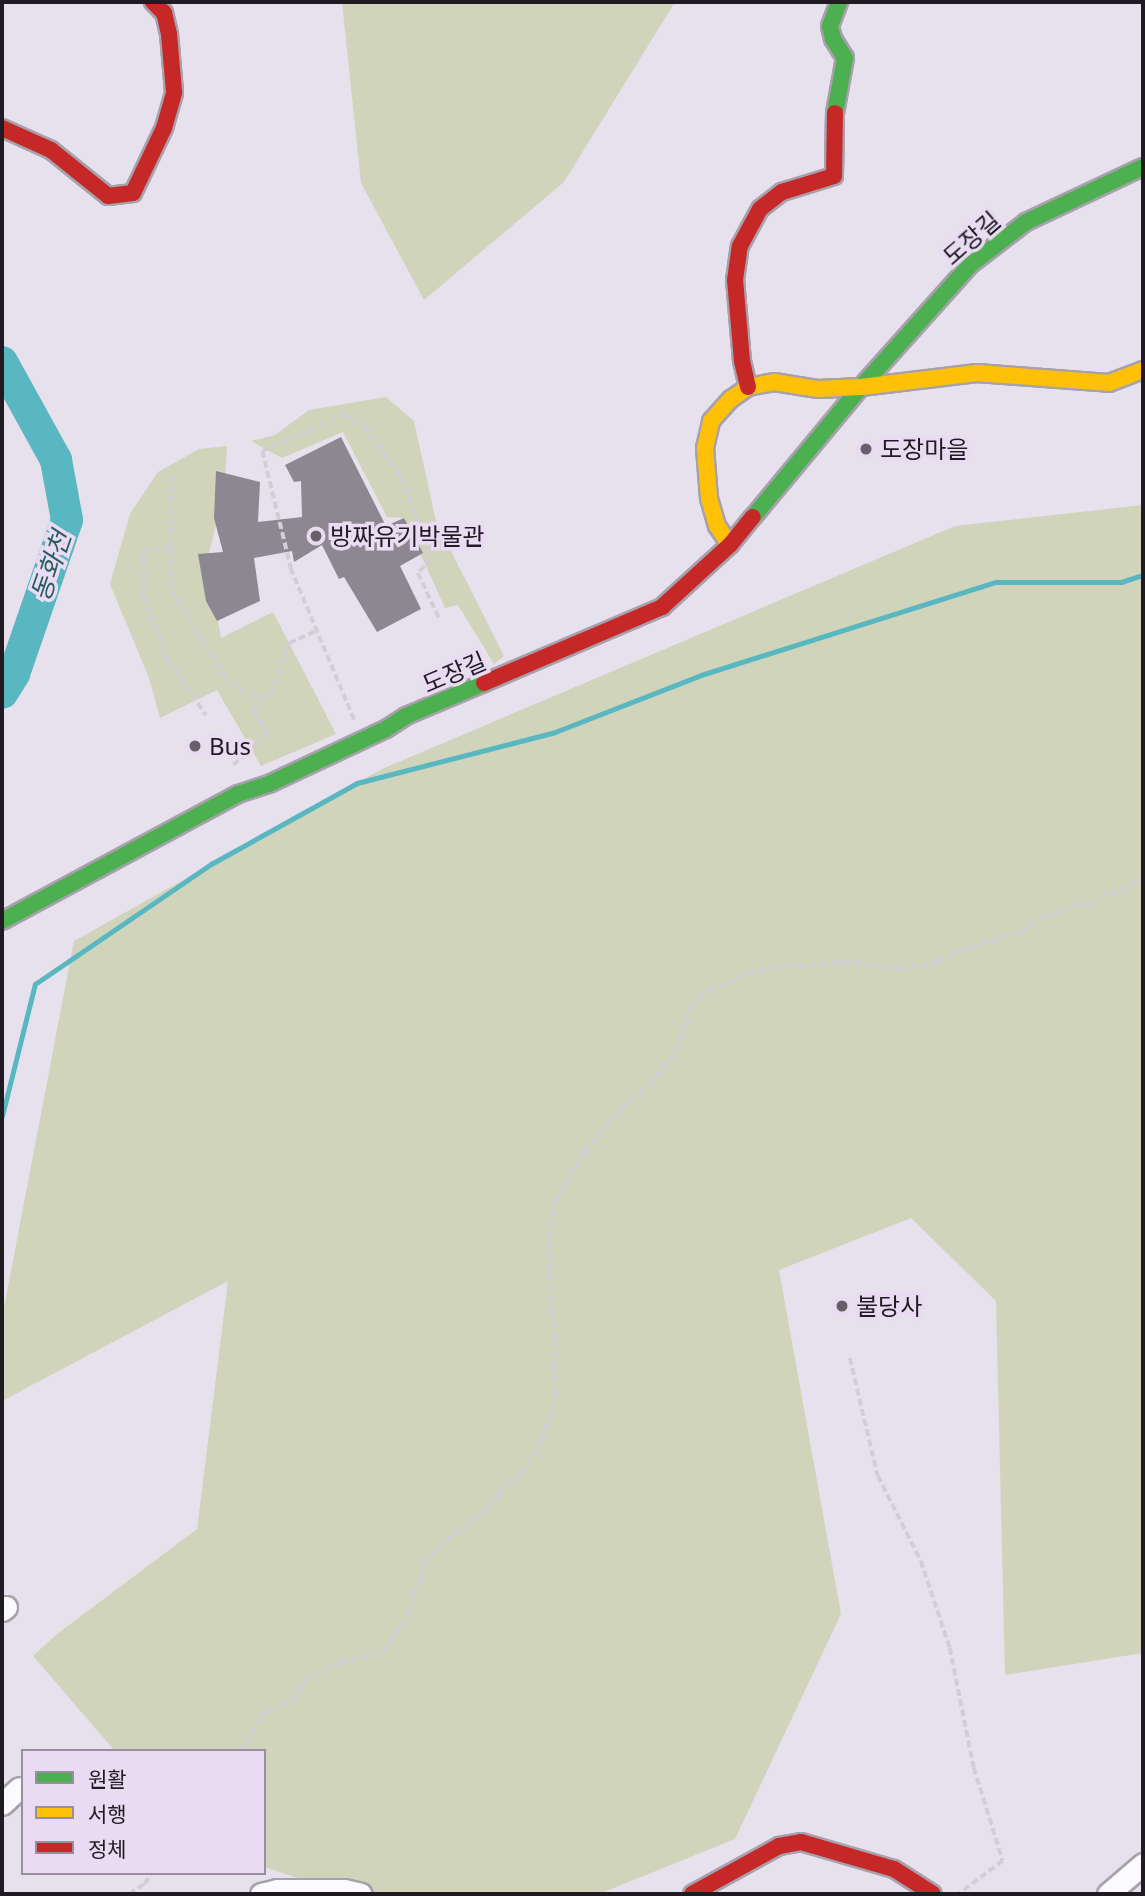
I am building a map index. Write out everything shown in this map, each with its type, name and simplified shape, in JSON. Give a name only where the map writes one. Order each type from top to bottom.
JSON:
[{"type":"street","points":[[2,128],[51,150],[107,196],[134,193],[164,128],[174,92],[169,34],[164,13],[153,2]]},
{"type":"street","points":[[748,387],[742,361],[735,280],[740,246],[760,209],[782,192],[834,176],[835,106],[845,58],[832,39],[830,26],[839,2]]},
{"type":"street","name":"도장길","points":[[2,920],[238,794],[271,783],[386,729],[406,716],[662,607],[730,545],[861,387],[970,265],[1026,222],[1143,167]]},
{"type":"street","points":[[730,545],[717,526],[709,498],[705,448],[711,421],[731,399],[748,387],[774,382],[818,389],[861,387],[914,383],[977,373],[1109,383],[1143,370]]},
{"type":"street","points":[[2,1804],[19,1788]]},
{"type":"street","points":[[692,1894],[779,1846],[802,1842],[894,1869],[933,1894]]},
{"type":"street","points":[[1108,1894],[1143,1864]]},
{"type":"street","points":[[261,1894],[278,1890],[344,1891],[361,1894]]},
{"type":"path","points":[[361,739],[291,570],[262,451],[345,414],[365,428],[402,478],[432,559],[418,573],[440,620]]},
{"type":"path","points":[[171,476],[172,591],[224,675],[249,695],[271,695],[289,643],[318,630]]},
{"type":"path","points":[[172,547],[144,551],[144,596],[168,660],[206,715]]},
{"type":"path","points":[[233,765],[268,735],[253,711],[261,695]]},
{"type":"path","points":[[241,1749],[264,1713],[292,1702],[305,1680],[340,1662],[384,1652],[409,1612],[412,1593],[422,1582],[422,1562],[499,1497],[500,1489],[521,1474],[542,1440],[555,1394],[553,1367],[556,1339],[551,1312],[549,1236],[554,1203],[584,1152],[619,1115],[622,1107],[650,1086],[676,1051],[691,1006],[708,991],[738,977],[769,968],[854,962],[901,969],[937,962],[962,950],[1021,932],[1044,917],[1074,905],[1095,904],[1101,896],[1124,890],[1143,876]]},
{"type":"path","points":[[850,1358],[878,1476],[921,1562],[950,1648],[974,1768],[1003,1861],[959,1894]]},
{"type":"path","points":[[129,1894],[144,1884],[151,1875]]},
{"type":"green space","points":[[342,2],[675,2],[564,182],[424,300],[361,183]]},
{"type":"green space","points":[[386,397],[414,421],[436,521],[504,656],[494,664],[458,605],[445,608],[404,518],[387,517],[343,432],[282,458],[251,441],[275,435],[309,410]]},
{"type":"green space","points":[[227,446],[224,494],[207,561],[221,638],[273,612],[336,734],[261,766],[217,690],[160,718],[149,678],[110,584],[130,514],[158,472],[199,449]]},
{"type":"green space","points":[[1143,505],[1143,1653],[1005,1675],[996,1301],[911,1218],[779,1270],[841,1614],[735,1839],[599,1894],[346,1894],[266,1868],[266,1749],[113,1749],[33,1656],[57,1634],[197,1529],[228,1281],[2,1401],[2,1318],[74,941],[382,769],[955,526]]},
{"type":"building","name":"방짜유기박물관","points":[[341,437],[386,526],[404,518],[423,553],[400,566],[421,609],[377,632],[344,577],[339,579],[322,545],[294,562],[292,551],[254,558],[260,601],[217,621],[206,601],[198,554],[223,552],[214,518],[216,471],[260,482],[258,522],[302,517],[301,481],[294,482],[285,465]]},
{"type":"waterway","name":"동화천","points":[[2,362],[56,460],[67,520],[14,674],[2,693]]},
{"type":"waterway","points":[[2,1116],[35,984],[211,864],[357,783],[555,732],[704,674],[996,582],[1121,582],[1143,575]]},
{"type":"traffic: fast","points":[[835,113],[845,58],[833,39],[830,26],[839,2]]},
{"type":"traffic: fast","points":[[753,517],[861,387],[970,265],[1026,222],[1143,167]]},
{"type":"traffic: fast","points":[[2,921],[238,794],[271,783],[386,729],[406,716],[484,683]]},
{"type":"traffic: slow","points":[[730,545],[717,526],[709,498],[705,448],[711,421],[731,399],[748,387],[774,382],[818,389],[861,387],[977,373],[1109,383],[1143,370]]},
{"type":"traffic: jam","points":[[2,128],[51,150],[108,196],[133,193],[164,128],[174,92],[169,34],[164,13],[153,2]]},
{"type":"traffic: jam","points":[[748,387],[742,361],[735,280],[740,246],[760,209],[782,192],[834,176],[835,113]]},
{"type":"traffic: jam","points":[[484,683],[662,607],[730,545],[753,517]]},
{"type":"traffic: jam","points":[[692,1894],[779,1846],[801,1842],[894,1869],[933,1894]]},
{"type":"place","name":"도장마을","points":[[866,449]]},
{"type":"place","name":"방짜유기박물관","points":[[316,536]]},
{"type":"place","name":"Bus","points":[[195,746]]},
{"type":"place","name":"불당사","points":[[842,1306]]}]
